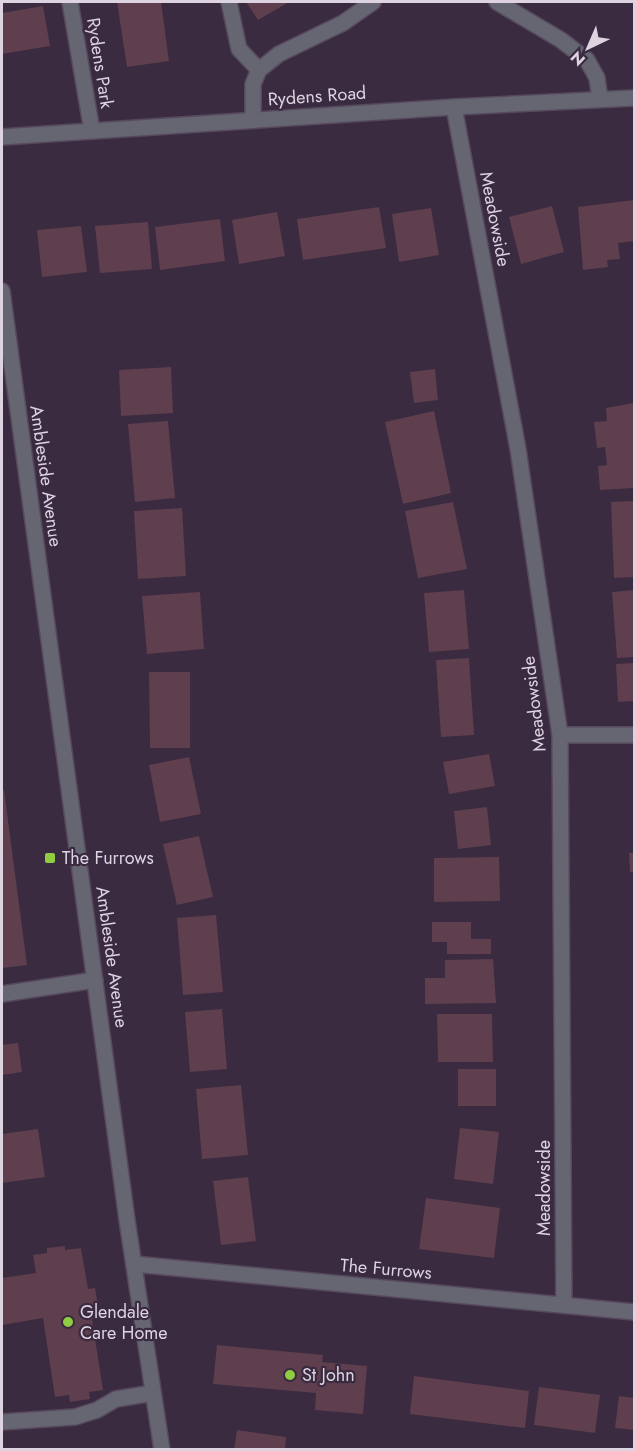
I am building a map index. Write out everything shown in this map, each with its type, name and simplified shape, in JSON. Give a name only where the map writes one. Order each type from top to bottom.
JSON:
[{"type":"street","name":"Rydens Park","points":[[70,2],[92,131]]},
{"type":"street","points":[[229,2],[239,49],[259,70]]},
{"type":"street","points":[[253,120],[254,84],[259,70],[279,54],[343,23],[373,2]]},
{"type":"street","points":[[497,2],[561,40],[587,60],[597,78],[600,99]]},
{"type":"street","name":"Rydens Road","points":[[2,137],[454,107],[634,98]]},
{"type":"street","name":"Meadowside","points":[[454,107],[518,449],[560,735],[564,1305]]},
{"type":"street","name":"Ambleside Avenue","points":[[2,291],[134,1264],[162,1449]]},
{"type":"street","points":[[560,735],[634,735]]},
{"type":"street","points":[[2,994],[96,980]]},
{"type":"street","name":"The Furrows","points":[[134,1264],[634,1312]]},
{"type":"street","points":[[2,1422],[75,1417],[97,1410],[116,1399],[153,1393]]},
{"type":"building","points":[[117,2],[161,2],[169,61],[127,67]]},
{"type":"building","points":[[246,2],[289,2],[258,20]]},
{"type":"building","points":[[43,6],[50,46],[2,54],[2,13]]},
{"type":"building","points":[[634,200],[634,241],[618,243],[620,259],[607,260],[608,267],[583,270],[578,207]]},
{"type":"building","points":[[552,206],[564,252],[521,264],[509,217]]},
{"type":"building","points":[[379,207],[386,248],[303,260],[297,219]]},
{"type":"building","points":[[431,208],[439,255],[399,262],[392,214]]},
{"type":"building","points":[[277,212],[285,256],[239,264],[232,220]]},
{"type":"building","points":[[220,219],[225,261],[160,270],[155,227]]},
{"type":"building","points":[[148,222],[152,269],[100,273],[95,226]]},
{"type":"building","points":[[81,226],[87,272],[42,277],[37,230]]},
{"type":"building","points":[[171,367],[173,413],[121,416],[119,370]]},
{"type":"building","points":[[435,369],[438,400],[414,403],[410,372]]},
{"type":"building","points":[[634,403],[634,488],[600,490],[598,466],[607,465],[605,447],[597,448],[594,422],[607,421],[606,408]]},
{"type":"building","points":[[434,411],[451,493],[403,504],[385,422]]},
{"type":"building","points":[[168,421],[175,498],[135,502],[128,424]]},
{"type":"building","points":[[634,501],[634,577],[614,578],[611,502]]},
{"type":"building","points":[[453,502],[467,569],[418,578],[405,511]]},
{"type":"building","points":[[182,508],[186,576],[138,579],[134,511]]},
{"type":"building","points":[[464,590],[469,649],[429,652],[424,593]]},
{"type":"building","points":[[634,590],[634,657],[617,658],[612,592]]},
{"type":"building","points":[[200,592],[204,649],[147,654],[142,596]]},
{"type":"building","points":[[469,658],[474,735],[441,737],[436,660]]},
{"type":"building","points":[[634,663],[634,701],[618,702],[616,664]]},
{"type":"building","points":[[149,672],[190,672],[190,748],[150,748]]},
{"type":"building","points":[[489,754],[495,786],[449,794],[443,762]]},
{"type":"building","points":[[189,757],[201,814],[160,822],[149,765]]},
{"type":"building","points":[[2,790],[4,790],[27,965],[2,968]]},
{"type":"building","points":[[487,807],[491,845],[458,849],[454,811]]},
{"type":"building","points":[[199,836],[213,897],[177,905],[163,844]]},
{"type":"building","points":[[629,853],[634,853],[634,872],[630,872]]},
{"type":"building","points":[[499,857],[500,901],[434,902],[434,858]]},
{"type":"building","points":[[216,915],[223,992],[183,995],[177,918]]},
{"type":"building","points":[[432,922],[471,922],[471,939],[491,939],[491,954],[447,954],[447,942],[432,942]]},
{"type":"building","points":[[493,959],[496,1003],[425,1004],[425,978],[445,978],[445,960]]},
{"type":"building","points":[[222,1009],[227,1069],[190,1072],[185,1012]]},
{"type":"building","points":[[437,1014],[492,1014],[493,1062],[438,1062]]},
{"type":"building","points":[[18,1043],[22,1072],[2,1075],[2,1045]]},
{"type":"building","points":[[458,1069],[496,1069],[496,1106],[458,1106]]},
{"type":"building","points":[[241,1085],[248,1155],[202,1159],[196,1089]]},
{"type":"building","points":[[460,1128],[499,1132],[493,1184],[454,1179]]},
{"type":"building","points":[[38,1129],[45,1177],[2,1183],[2,1134]]},
{"type":"building","points":[[248,1177],[256,1241],[221,1245],[213,1181]]},
{"type":"building","points":[[426,1198],[500,1208],[494,1258],[419,1249]]},
{"type":"building","name":"Glendale Care Home","points":[[65,1246],[65,1250],[81,1248],[88,1289],[95,1288],[100,1318],[92,1319],[103,1390],[89,1392],[90,1399],[70,1402],[69,1395],[55,1397],[43,1318],[2,1325],[2,1278],[36,1273],[33,1255],[47,1253],[47,1248]]},
{"type":"building","name":"St John","points":[[217,1345],[323,1355],[322,1362],[367,1366],[363,1414],[315,1410],[316,1393],[213,1384]]},
{"type":"building","points":[[414,1376],[529,1391],[525,1428],[410,1414]]},
{"type":"building","points":[[539,1387],[600,1395],[595,1433],[534,1425]]},
{"type":"building","points":[[619,1396],[634,1398],[634,1430],[615,1428]]},
{"type":"building","points":[[237,1430],[286,1437],[285,1450],[234,1450]]},
{"type":"place","name":"The Furrows","points":[[50,858]]},
{"type":"place","name":"Glendale Care Home","points":[[68,1322]]},
{"type":"place","name":"St John","points":[[290,1375]]}]
